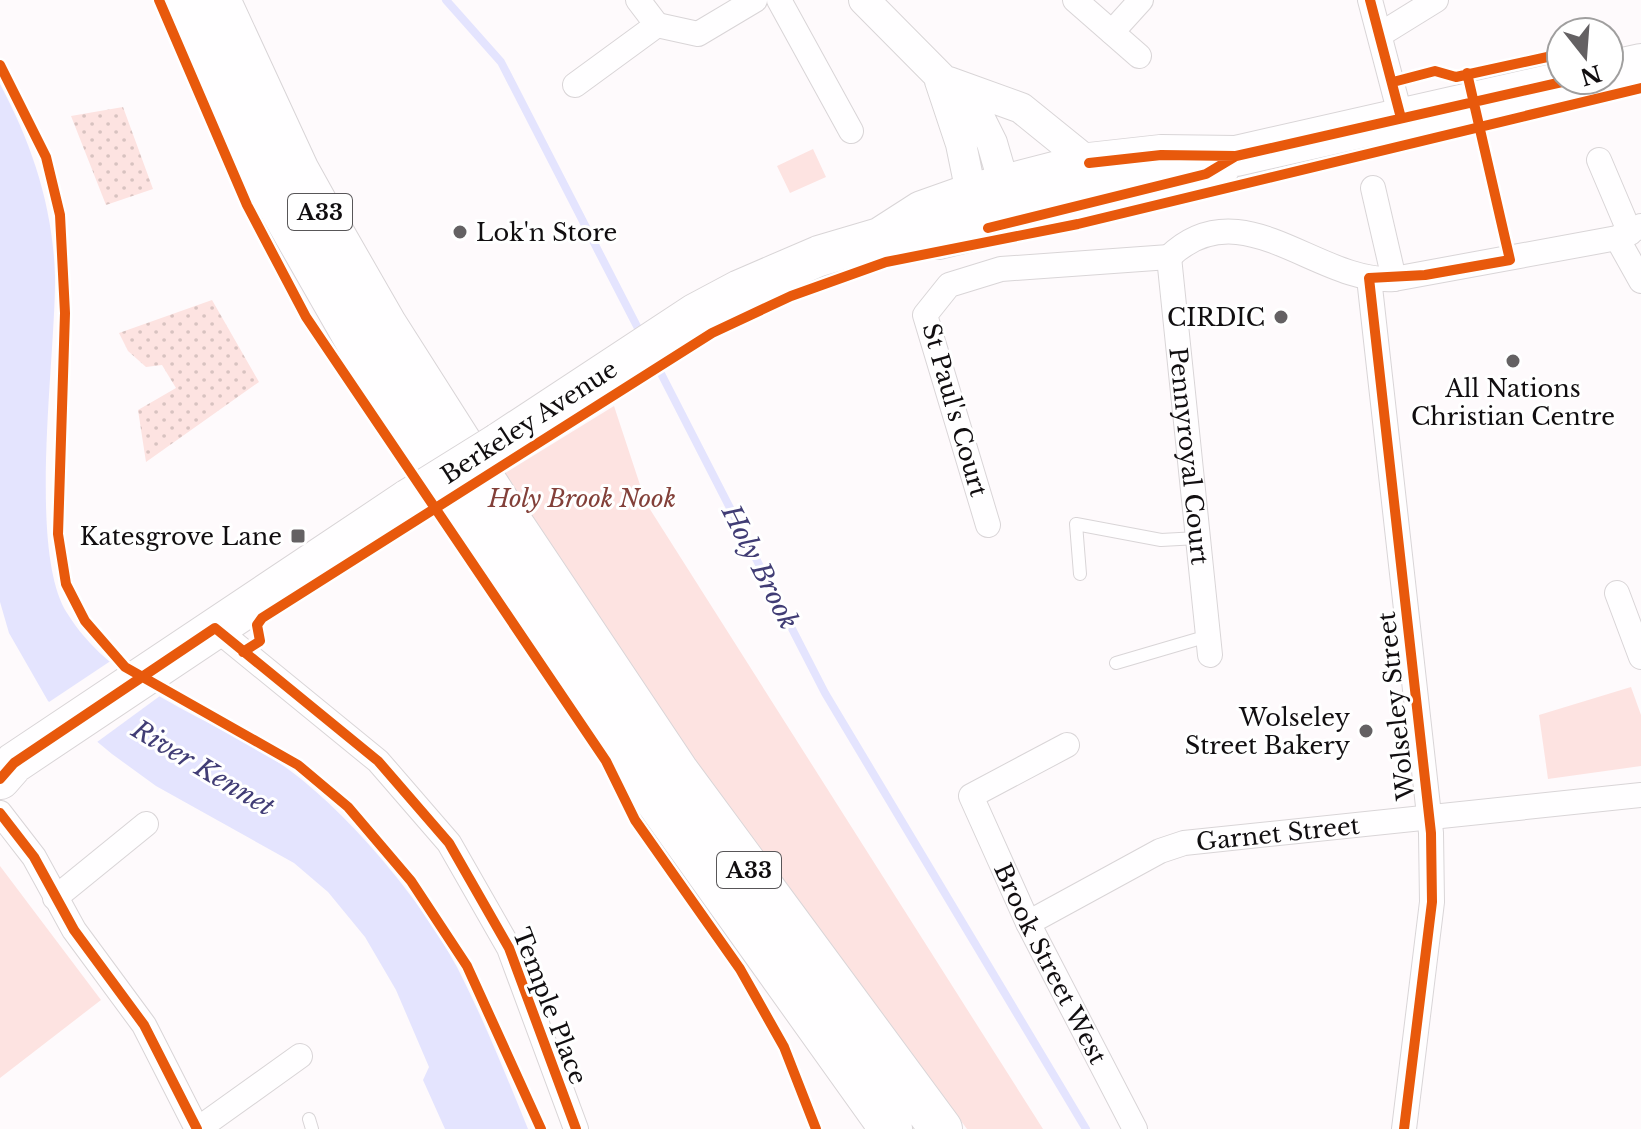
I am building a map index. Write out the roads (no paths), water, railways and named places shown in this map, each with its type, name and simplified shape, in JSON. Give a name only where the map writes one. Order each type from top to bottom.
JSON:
[{"type":"highway","name":"A33","points":[[183,0],[257,167],[364,354],[618,749],[837,1022],[941,1129]]},
{"type":"highway","name":"A33","points":[[219,0],[298,171],[385,324],[837,1022],[892,1129]]},
{"type":"highway","name":"A33","points":[[837,1022],[852,1129]]},
{"type":"main road","name":"Berkeley Avenue","points":[[992,207],[1089,163],[1161,155],[1236,156],[1545,86]]},
{"type":"main road","name":"Berkeley Avenue","points":[[0,779],[14,763],[409,499],[695,314],[781,270],[880,238],[922,211],[992,207],[1206,174],[1236,156]]},
{"type":"street","points":[[638,0],[657,25],[698,34],[755,0]]},
{"type":"street","points":[[779,0],[851,131]]},
{"type":"street","points":[[864,0],[940,79],[961,144],[992,207]]},
{"type":"street","points":[[1075,0],[1139,56]]},
{"type":"street","points":[[1112,32],[1141,0]]},
{"type":"street","points":[[1370,0],[1401,118]]},
{"type":"street","points":[[1381,34],[1436,0]]},
{"type":"street","points":[[575,85],[657,25]]},
{"type":"street","points":[[940,79],[1021,108],[1089,163]]},
{"type":"street","points":[[1599,160],[1629,233],[1641,281]]},
{"type":"street","points":[[1373,188],[1394,279]]},
{"type":"street","points":[[1169,257],[1200,234],[1256,235],[1369,278],[1394,279],[1629,233]]},
{"type":"street","name":"St Paul's Court","points":[[988,525],[925,315],[949,285],[1001,269],[1169,257]]},
{"type":"street","name":"Pennyroyal Court","points":[[1169,257],[1209,645]]},
{"type":"street","name":"Wolseley Street","points":[[1369,278],[1428,819],[1432,902],[1404,1129]]},
{"type":"street","points":[[1617,593],[1641,657]]},
{"type":"street","name":"Temple Place","points":[[215,628],[378,761],[449,843],[509,948],[576,1129]]},
{"type":"street","name":"Brook Street West","points":[[1067,745],[971,796],[1028,923],[1135,1129]]},
{"type":"street","name":"Garnet Street","points":[[1028,923],[1160,851],[1184,843],[1641,795]]},
{"type":"street","points":[[0,813],[34,857],[55,898],[144,1025],[198,1129],[300,1056]]},
{"type":"street","points":[[55,898],[146,824]]},
{"type":"lane","points":[[1080,574],[1076,524],[1161,540],[1198,538]]},
{"type":"lane","points":[[1116,663],[1209,645]]},
{"type":"water","name":"River Kennet","points":[[0,84],[31,153],[50,225],[55,276],[46,500],[48,545],[55,584],[67,613],[86,639],[108,661],[160,696],[243,741],[296,775],[349,823],[375,852],[422,911],[457,967],[486,1027],[528,1129],[445,1129],[423,1080],[429,1067],[396,990],[365,937],[328,892],[294,863],[156,786],[112,754],[48,701],[9,633],[0,602]]},
{"type":"waterway","name":"Holy Brook","points":[[446,0],[501,62],[642,336]]},
{"type":"waterway","name":"Holy Brook","points":[[652,356],[825,693],[1086,1129]]},
{"type":"place","name":"Lok'n Store","points":[[460,232]]},
{"type":"place","name":"CIRDIC","points":[[1281,317]]},
{"type":"place","name":"All Nations Christian Centre","points":[[1513,361]]},
{"type":"place","name":"Katesgrove Lane","points":[[298,536]]},
{"type":"place","name":"Wolseley Street Bakery","points":[[1366,731]]},
{"type":"park label","name":"Holy Brook Nook","points":[[582,498]]}]
